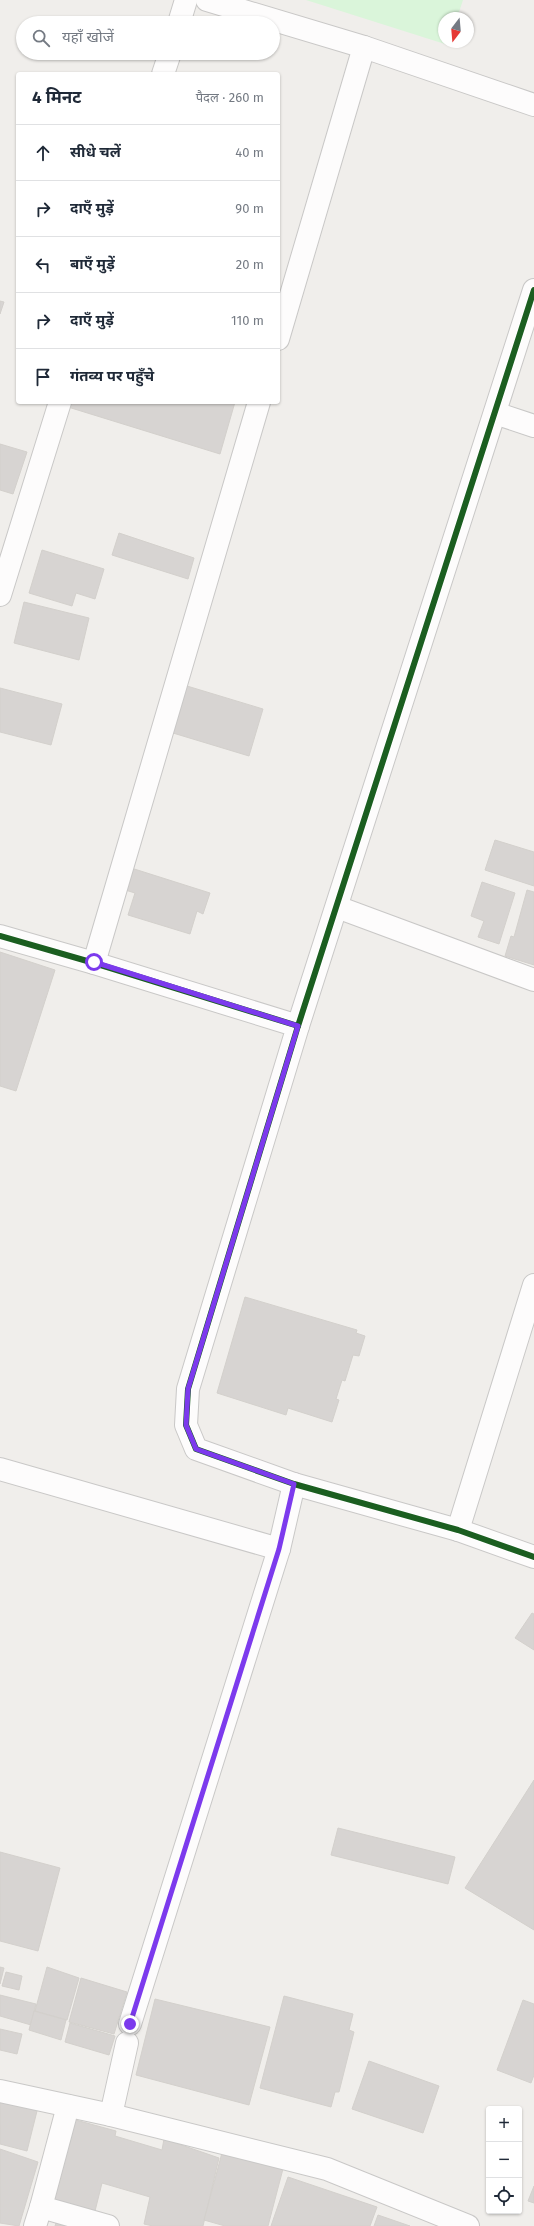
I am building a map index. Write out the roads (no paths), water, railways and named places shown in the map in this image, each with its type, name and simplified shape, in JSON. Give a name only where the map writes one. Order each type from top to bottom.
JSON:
[{"type":"street","points":[[181,16],[186,0]]},
{"type":"street","points":[[207,0],[260,16]]},
{"type":"street","points":[[280,22],[364,47],[534,105]]},
{"type":"street","points":[[280,332],[364,47]]},
{"type":"street","points":[[164,72],[168,60]]},
{"type":"street","points":[[534,290],[298,1026],[188,1389],[186,1425],[196,1449],[294,1484],[458,1530],[534,1557]]},
{"type":"street","points":[[0,595],[59,404]]},
{"type":"street","points":[[94,962],[258,404]]},
{"type":"street","points":[[495,414],[534,426]]},
{"type":"street","points":[[337,907],[534,980]]},
{"type":"street","points":[[0,936],[94,962],[298,1026]]},
{"type":"street","points":[[458,1530],[534,1285]]},
{"type":"street","points":[[0,1469],[279,1549]]},
{"type":"street","points":[[111,2114],[129,2033],[279,1549],[294,1484]]},
{"type":"street","points":[[0,2091],[111,2114],[327,2169],[468,2226]]},
{"type":"street","points":[[68,2106],[38,2217],[108,2226]]}]
